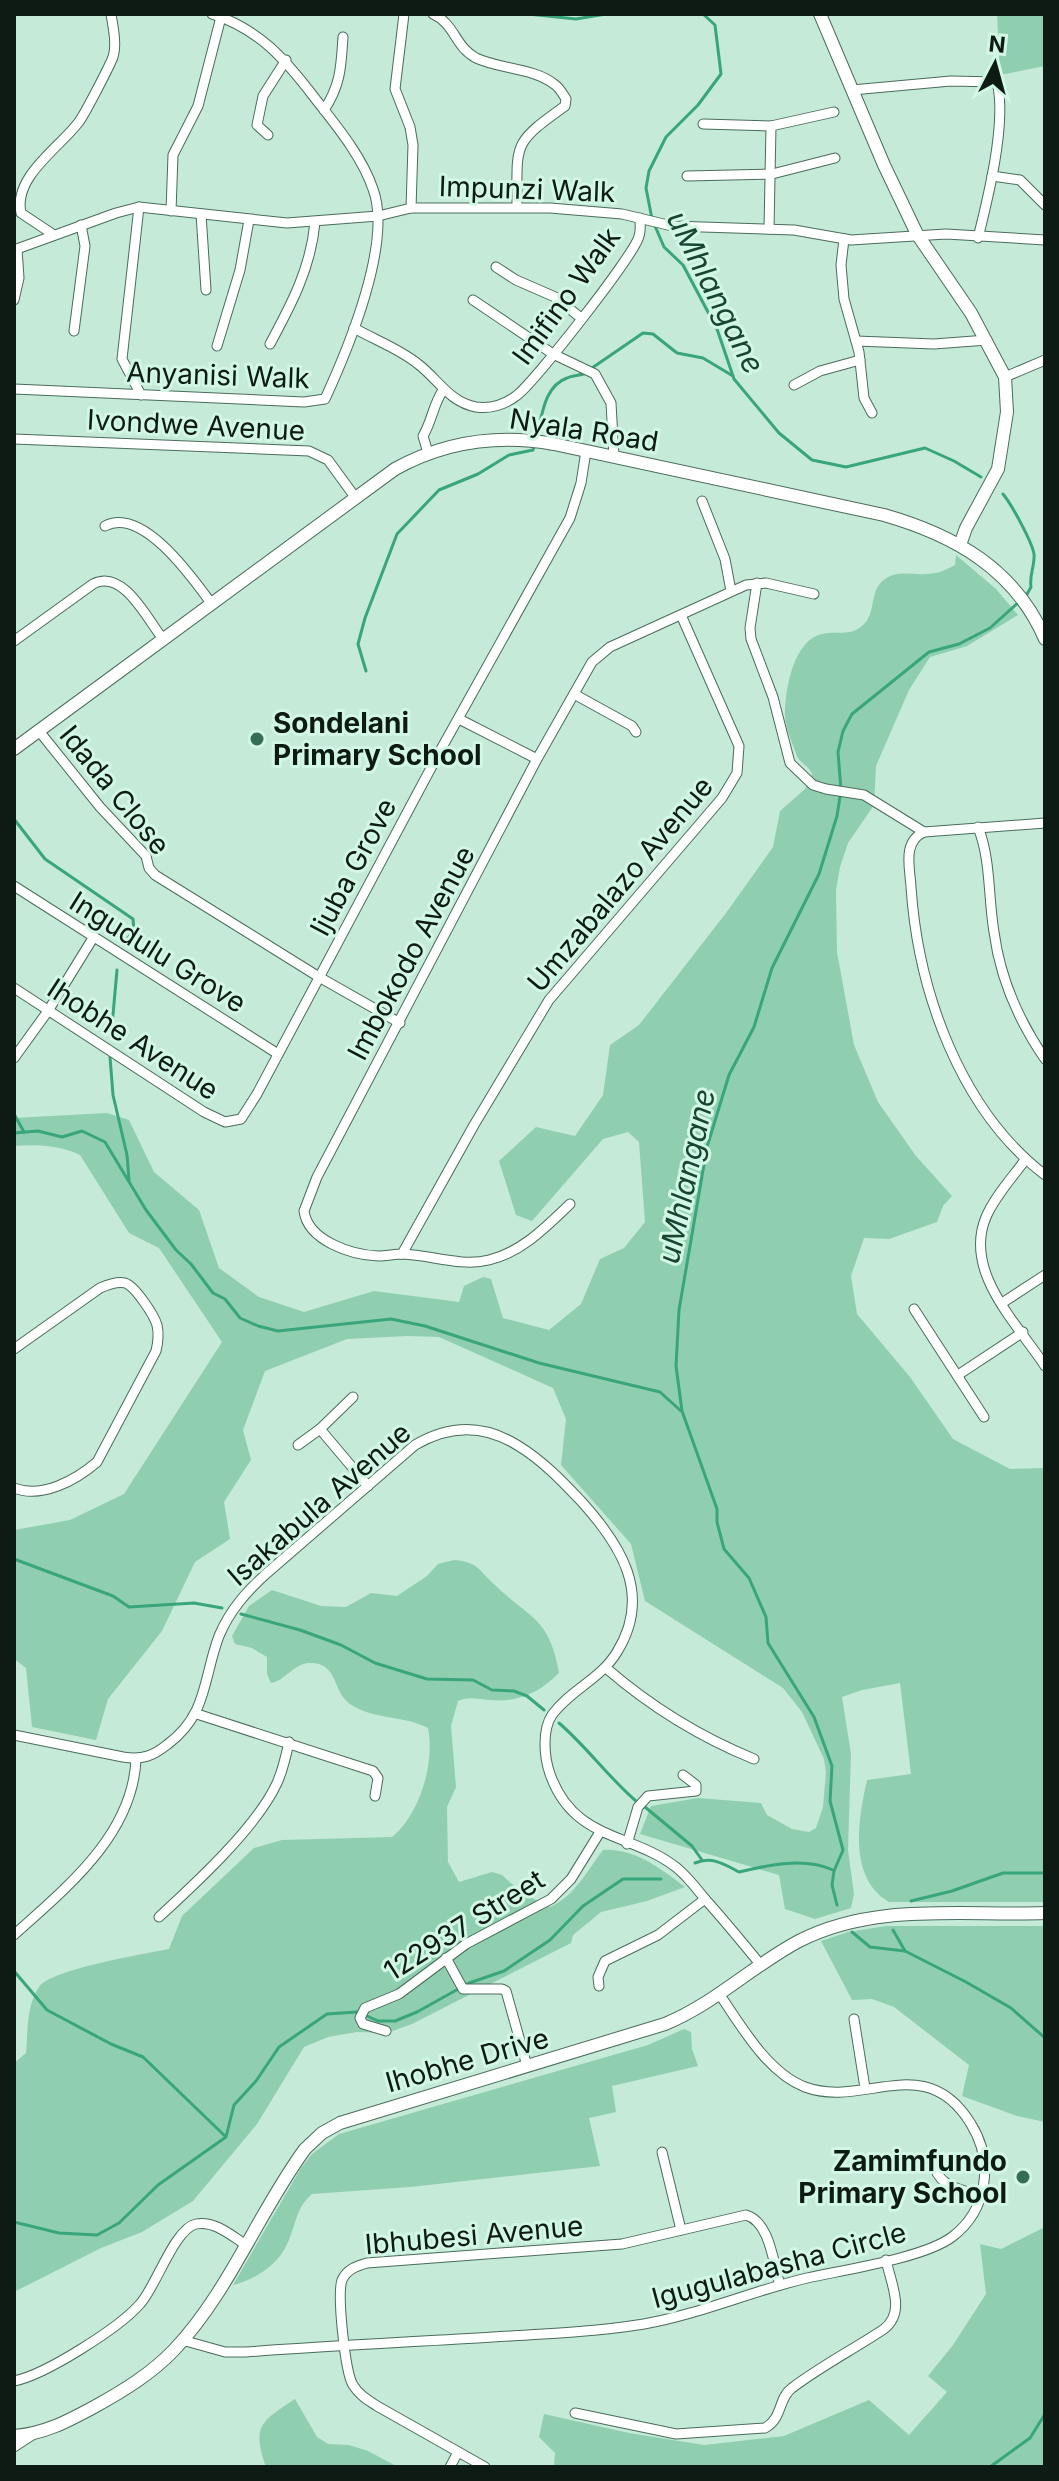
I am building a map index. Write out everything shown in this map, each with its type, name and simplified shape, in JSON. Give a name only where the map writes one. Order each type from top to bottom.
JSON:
[{"type":"street","points":[[54,235],[37,221],[24,216],[19,206],[33,172],[81,119],[113,57],[111,14]]},
{"type":"street","points":[[404,14],[395,89],[410,127],[413,145],[411,208]]},
{"type":"street","points":[[433,14],[447,23],[466,52],[490,64],[554,83],[566,99],[565,106],[528,133],[520,144],[517,207]]},
{"type":"street","points":[[820,14],[917,234],[987,340],[1005,377],[1007,412],[998,469],[960,545]]},
{"type":"street","points":[[171,211],[173,155],[198,106],[217,15]]},
{"type":"street","name":"Anyanisi Walk","points":[[14,389],[323,400],[354,328],[369,276],[377,239],[375,191],[324,110],[286,60],[252,31],[217,15]]},
{"type":"street","points":[[324,110],[335,93],[341,74],[343,37]]},
{"type":"street","points":[[268,135],[257,125],[263,96],[286,60]]},
{"type":"street","points":[[852,90],[896,84],[991,80],[998,85],[992,176],[978,238]]},
{"type":"street","points":[[703,124],[771,126],[834,112]]},
{"type":"street","points":[[769,229],[771,126]]},
{"type":"street","points":[[687,176],[772,174],[835,158]]},
{"type":"street","points":[[992,176],[1020,180],[1045,205]]},
{"type":"street","points":[[139,207],[122,359],[141,395]]},
{"type":"street","name":"Impunzi Walk","points":[[16,250],[139,207],[249,220],[315,222],[378,216],[411,208],[517,207],[622,214],[672,226],[769,229],[844,239],[917,234],[1045,240]]},
{"type":"street","points":[[201,214],[206,290]]},
{"type":"street","name":"Imifino Walk","points":[[354,328],[417,363],[443,390],[472,406],[498,406],[525,389],[581,318],[636,244],[640,218]]},
{"type":"street","points":[[217,346],[240,270],[249,220]]},
{"type":"street","points":[[270,344],[306,270],[313,247],[315,222]]},
{"type":"street","points":[[74,331],[85,246],[81,225]]},
{"type":"street","points":[[844,239],[841,265],[844,299],[860,360],[864,398],[872,413]]},
{"type":"street","points":[[14,300],[19,278],[16,250]]},
{"type":"street","points":[[496,267],[516,280],[549,293],[581,318]]},
{"type":"street","points":[[473,300],[553,354],[591,372],[611,403],[614,457]]},
{"type":"street","points":[[856,341],[944,344],[987,340]]},
{"type":"street","points":[[794,385],[820,371],[860,360]]},
{"type":"street","points":[[1005,377],[1045,360]]},
{"type":"street","points":[[428,453],[423,436],[430,424],[434,403],[443,390]]},
{"type":"street","name":"Ivondwe Avenue","points":[[14,439],[309,451],[328,460],[355,497]]},
{"type":"street","name":"Nyala Road","points":[[14,749],[395,469],[428,453],[482,440],[536,441],[586,451],[884,515],[940,533],[993,569],[1029,610],[1045,639]]},
{"type":"street","name":"Ijuba Grove","points":[[229,1122],[241,1119],[246,1112],[570,518],[581,483],[586,451]]},
{"type":"street","points":[[702,501],[725,559],[731,591]]},
{"type":"street","points":[[105,526],[119,521],[142,530],[175,558],[211,603]]},
{"type":"street","points":[[14,641],[93,584],[106,579],[116,581],[125,588],[163,639]]},
{"type":"street","points":[[757,583],[751,639],[773,697],[790,763],[813,785],[870,798],[924,832]]},
{"type":"street","name":"Imbokodo Avenue","points":[[570,1204],[525,1244],[476,1263],[402,1254],[380,1256],[342,1248],[310,1228],[304,1211],[317,1177],[537,759],[592,662],[605,649],[731,591],[757,583],[814,594]]},
{"type":"street","name":"Umzabalazo Avenue","points":[[402,1254],[549,1000],[722,798],[737,773],[739,746],[681,615]]},
{"type":"street","points":[[574,694],[632,726],[636,732]]},
{"type":"street","points":[[459,719],[537,759]]},
{"type":"street","name":"Idada Close","points":[[39,731],[100,807],[146,856],[149,868],[155,875],[319,977],[400,1023]]},
{"type":"street","points":[[1045,823],[924,832],[910,845],[912,900],[937,1018],[983,1107],[1025,1160],[1045,1175]]},
{"type":"street","points":[[978,827],[986,848],[994,934],[1003,974],[1017,1011],[1045,1059]]},
{"type":"street","name":"Ingudulu Grove","points":[[14,886],[278,1054]]},
{"type":"street","points":[[14,1058],[48,1011],[93,938]]},
{"type":"street","name":"Ihobhe Avenue","points":[[14,988],[204,1112],[229,1122]]},
{"type":"street","points":[[1025,1160],[986,1216],[981,1233],[982,1269],[1045,1366]]},
{"type":"street","points":[[1002,1303],[1045,1275]]},
{"type":"street","points":[[14,1349],[107,1285],[122,1282],[132,1288],[156,1324],[158,1341],[156,1351],[97,1462],[82,1475],[51,1488],[35,1491],[14,1488]]},
{"type":"street","points":[[914,1309],[984,1417]]},
{"type":"street","points":[[958,1375],[1023,1332]]},
{"type":"street","points":[[298,1445],[320,1429],[353,1397]]},
{"type":"street","name":"Isakabula Avenue","points":[[136,1759],[158,1754],[178,1737],[197,1714],[219,1637],[239,1600],[276,1565],[415,1445],[431,1436],[460,1428],[497,1435],[539,1459],[602,1524],[627,1567],[631,1585],[625,1638],[606,1668],[550,1718],[545,1746],[550,1775],[564,1802],[600,1832],[666,1860],[678,1869],[760,1964]]},
{"type":"street","points":[[320,1429],[368,1486]]},
{"type":"street","points":[[606,1668],[655,1708],[754,1759]]},
{"type":"street","points":[[197,1714],[373,1771],[378,1778],[375,1796]]},
{"type":"street","points":[[14,1735],[136,1759],[132,1794],[109,1836],[76,1879],[14,1935]]},
{"type":"street","points":[[159,1917],[201,1878],[267,1801],[281,1772],[289,1742]]},
{"type":"street","points":[[627,1844],[638,1807],[648,1796],[696,1791],[696,1785],[683,1775]]},
{"type":"street","name":"122937 Street","points":[[386,2031],[363,2024],[360,2018],[365,2008],[399,1994],[466,1944],[551,1899],[561,1891],[600,1832]]},
{"type":"street","points":[[599,1986],[598,1977],[605,1961],[658,1935],[705,1899]]},
{"type":"street","name":"Ihobhe Drive","points":[[14,2436],[34,2434],[63,2424],[132,2386],[174,2350],[222,2285],[294,2164],[322,2133],[355,2118],[686,2016],[760,1964],[815,1934],[846,1922],[883,1915],[1045,1913]]},
{"type":"street","points":[[446,1958],[460,1984],[506,1991],[527,2066]]},
{"type":"street","name":"Igugulabasha Circle","points":[[182,2340],[225,2352],[551,2334],[631,2325],[700,2310],[780,2285],[886,2260],[933,2247],[953,2236],[972,2215],[986,2182],[984,2154],[972,2125],[958,2107],[937,2092],[915,2084],[829,2091],[796,2082],[766,2057],[720,1995]]},
{"type":"street","points":[[854,2019],[865,2088]]},
{"type":"street","points":[[662,2152],[681,2230]]},
{"type":"street","points":[[933,2160],[936,2175],[942,2182],[981,2196]]},
{"type":"street","name":"Ibhubesi Avenue","points":[[485,2467],[362,2396],[352,2384],[344,2346],[342,2281],[355,2266],[622,2244],[746,2215],[755,2218],[763,2227],[780,2285]]},
{"type":"street","points":[[14,2381],[42,2372],[130,2314],[148,2294],[177,2241],[191,2225],[213,2225],[246,2245]]},
{"type":"street","points":[[575,2413],[676,2434],[765,2428],[780,2414],[789,2389],[895,2319],[896,2305],[886,2260]]},
{"type":"street","points":[[14,2447],[34,2434]]},
{"type":"street","points":[[450,2467],[458,2452]]},
{"type":"green space","points":[[997,14],[1045,14],[1045,66],[1000,75]]},
{"type":"green space","points":[[956,555],[996,589],[1018,615],[967,646],[930,657],[909,690],[876,766],[874,805],[848,843],[836,890],[837,952],[854,1045],[878,1102],[916,1156],[952,1196],[943,1206],[937,1222],[889,1239],[864,1238],[851,1276],[857,1314],[910,1377],[953,1439],[1010,1469],[1045,1468],[1045,1902],[889,1902],[876,1892],[862,1863],[859,1830],[867,1780],[911,1774],[900,1683],[842,1697],[851,1754],[848,1850],[854,1894],[851,1908],[815,1919],[785,1909],[779,1875],[640,1834],[651,1806],[698,1798],[761,1803],[767,1815],[792,1829],[809,1832],[816,1828],[823,1807],[824,1759],[802,1712],[783,1688],[645,1601],[631,1544],[561,1465],[566,1419],[553,1388],[439,1337],[347,1339],[265,1371],[243,1430],[251,1460],[224,1502],[230,1539],[195,1562],[162,1631],[108,1699],[96,1740],[32,1727],[26,1668],[14,1659],[14,1530],[70,1520],[124,1494],[222,1342],[159,1248],[129,1233],[80,1155],[48,1146],[14,1146],[14,1118],[107,1113],[129,1120],[154,1172],[199,1210],[219,1268],[259,1297],[304,1312],[374,1291],[459,1302],[464,1286],[483,1277],[491,1279],[503,1318],[549,1330],[581,1304],[600,1259],[624,1248],[645,1222],[639,1142],[628,1132],[603,1139],[532,1221],[516,1215],[499,1161],[536,1127],[575,1136],[603,1095],[610,1045],[639,1025],[773,847],[780,811],[805,789],[812,774],[797,756],[785,720],[788,683],[795,661],[806,643],[819,635],[851,632],[863,625],[871,612],[879,584],[890,576],[941,571],[955,565]]},
{"type":"green space","points":[[454,1560],[478,1568],[537,1621],[550,1641],[559,1673],[536,1691],[519,1698],[470,1698],[458,1701],[451,1726],[456,1787],[447,1807],[448,1862],[459,1882],[492,1872],[502,1875],[522,1893],[550,1907],[573,1890],[603,1850],[615,1850],[637,1856],[685,1887],[647,1901],[601,1912],[573,1935],[571,1943],[412,2024],[387,2033],[357,2032],[328,2037],[304,2047],[257,2124],[193,2201],[142,2232],[101,2248],[14,2292],[14,2063],[26,2053],[30,2011],[39,1987],[47,1980],[79,1968],[169,1949],[182,1916],[254,1848],[282,1840],[392,1837],[418,1802],[427,1772],[428,1728],[369,1713],[350,1704],[344,1699],[330,1672],[319,1664],[303,1664],[271,1683],[267,1674],[267,1657],[252,1648],[235,1644],[232,1636],[249,1606],[272,1590],[321,1606],[346,1607],[371,1593],[397,1596],[427,1576],[438,1564]]},
{"type":"green space","points":[[886,1926],[1045,1926],[1045,2122],[1017,2116],[962,2096],[969,2065],[894,2007],[872,1999],[852,2000],[821,1941],[848,1932]]},
{"type":"green space","points":[[684,2029],[691,2032],[692,2049],[698,2066],[612,2086],[616,2112],[589,2118],[600,2166],[410,2187],[312,2194],[298,2213],[288,2242],[274,2262],[248,2280],[233,2285],[301,2168],[312,2154],[339,2134],[648,2045]]},
{"type":"green space","points":[[1045,2227],[1045,2467],[554,2467],[555,2453],[539,2437],[544,2414],[629,2433],[704,2445],[784,2436],[869,2400],[909,2435],[947,2392],[928,2376],[953,2345],[986,2294],[980,2244],[1001,2249]]},
{"type":"green space","points":[[295,2399],[317,2437],[328,2444],[349,2445],[368,2451],[398,2467],[266,2467],[260,2442],[262,2426],[274,2413]]},
{"type":"waterway","name":"uMhlangane","points":[[528,14],[576,19],[606,14]]},
{"type":"waterway","name":"uMhlangane","points":[[652,219],[646,188],[649,171],[666,137],[698,105],[721,74],[715,25],[703,14]]},
{"type":"waterway","name":"uMhlangane","points":[[655,226],[664,247],[683,265],[717,329],[734,379],[779,433],[812,460],[846,467],[925,448],[981,477]]},
{"type":"waterway","points":[[592,368],[643,333],[653,334],[677,353],[703,358],[733,376]]},
{"type":"waterway","points":[[537,436],[545,402],[553,388],[567,378],[586,373]]},
{"type":"waterway","points":[[366,671],[358,644],[397,534],[439,490],[478,474],[509,455],[533,450],[535,443]]},
{"type":"waterway","name":"uMhlangane","points":[[1003,494],[1030,541],[1034,554],[1031,587],[1026,596]]},
{"type":"waterway","name":"uMhlangane","points":[[837,1905],[832,1885],[843,1850],[830,1801],[832,1766],[814,1717],[768,1643],[766,1617],[749,1578],[724,1549],[717,1509],[682,1411],[676,1366],[679,1310],[707,1147],[729,1075],[754,1027],[772,968],[819,874],[837,816],[841,790],[838,752],[843,731],[852,714],[929,652],[959,644],[990,628],[1020,601]]},
{"type":"waterway","points":[[14,819],[45,859],[133,919],[134,930],[128,938]]},
{"type":"waterway","points":[[111,1037],[117,970]]},
{"type":"waterway","points":[[110,1057],[113,1095],[127,1155],[129,1180]]},
{"type":"waterway","points":[[14,1114],[24,1132]]},
{"type":"waterway","points":[[14,1133],[38,1131],[62,1137],[82,1131],[105,1142],[146,1210],[176,1250],[213,1293],[225,1299],[240,1318],[258,1326],[278,1331],[391,1319],[425,1326],[539,1363],[660,1392],[681,1411]]},
{"type":"waterway","points":[[14,1559],[113,1596],[129,1607],[194,1603],[222,1608]]},
{"type":"waterway","points":[[241,1614],[300,1630],[341,1645],[375,1663],[427,1679],[473,1680],[492,1690],[514,1691],[527,1696],[544,1710]]},
{"type":"waterway","points":[[559,1723],[636,1801]]},
{"type":"waterway","points":[[645,1807],[692,1846],[702,1860]]},
{"type":"waterway","points":[[695,1863],[712,1861],[739,1872],[799,1863],[833,1870]]},
{"type":"waterway","points":[[911,1901],[1003,1873],[1045,1873]]},
{"type":"waterway","points":[[365,2015],[378,2021],[395,2021],[417,2012],[469,1983],[504,1971],[550,1940],[583,1906],[623,1879],[661,1879]]},
{"type":"waterway","points":[[893,1930],[905,1951]]},
{"type":"waterway","name":"uMhlangane","points":[[852,1932],[870,1947],[905,1951],[966,1982],[1011,2008],[1045,2038]]},
{"type":"waterway","points":[[14,1971],[47,2010],[143,2057],[225,2136]]},
{"type":"waterway","points":[[14,2222],[59,2233],[97,2235],[119,2223],[158,2185],[226,2137],[234,2105],[256,2081],[279,2047],[327,2014],[357,2012]]},
{"type":"waterway","points":[[990,2467],[1030,2438],[1045,2414]]},
{"type":"place","name":"Sondelani Primary School","points":[[257,739]]},
{"type":"place","name":"Zamimfundo Primary School","points":[[1023,2177]]}]
